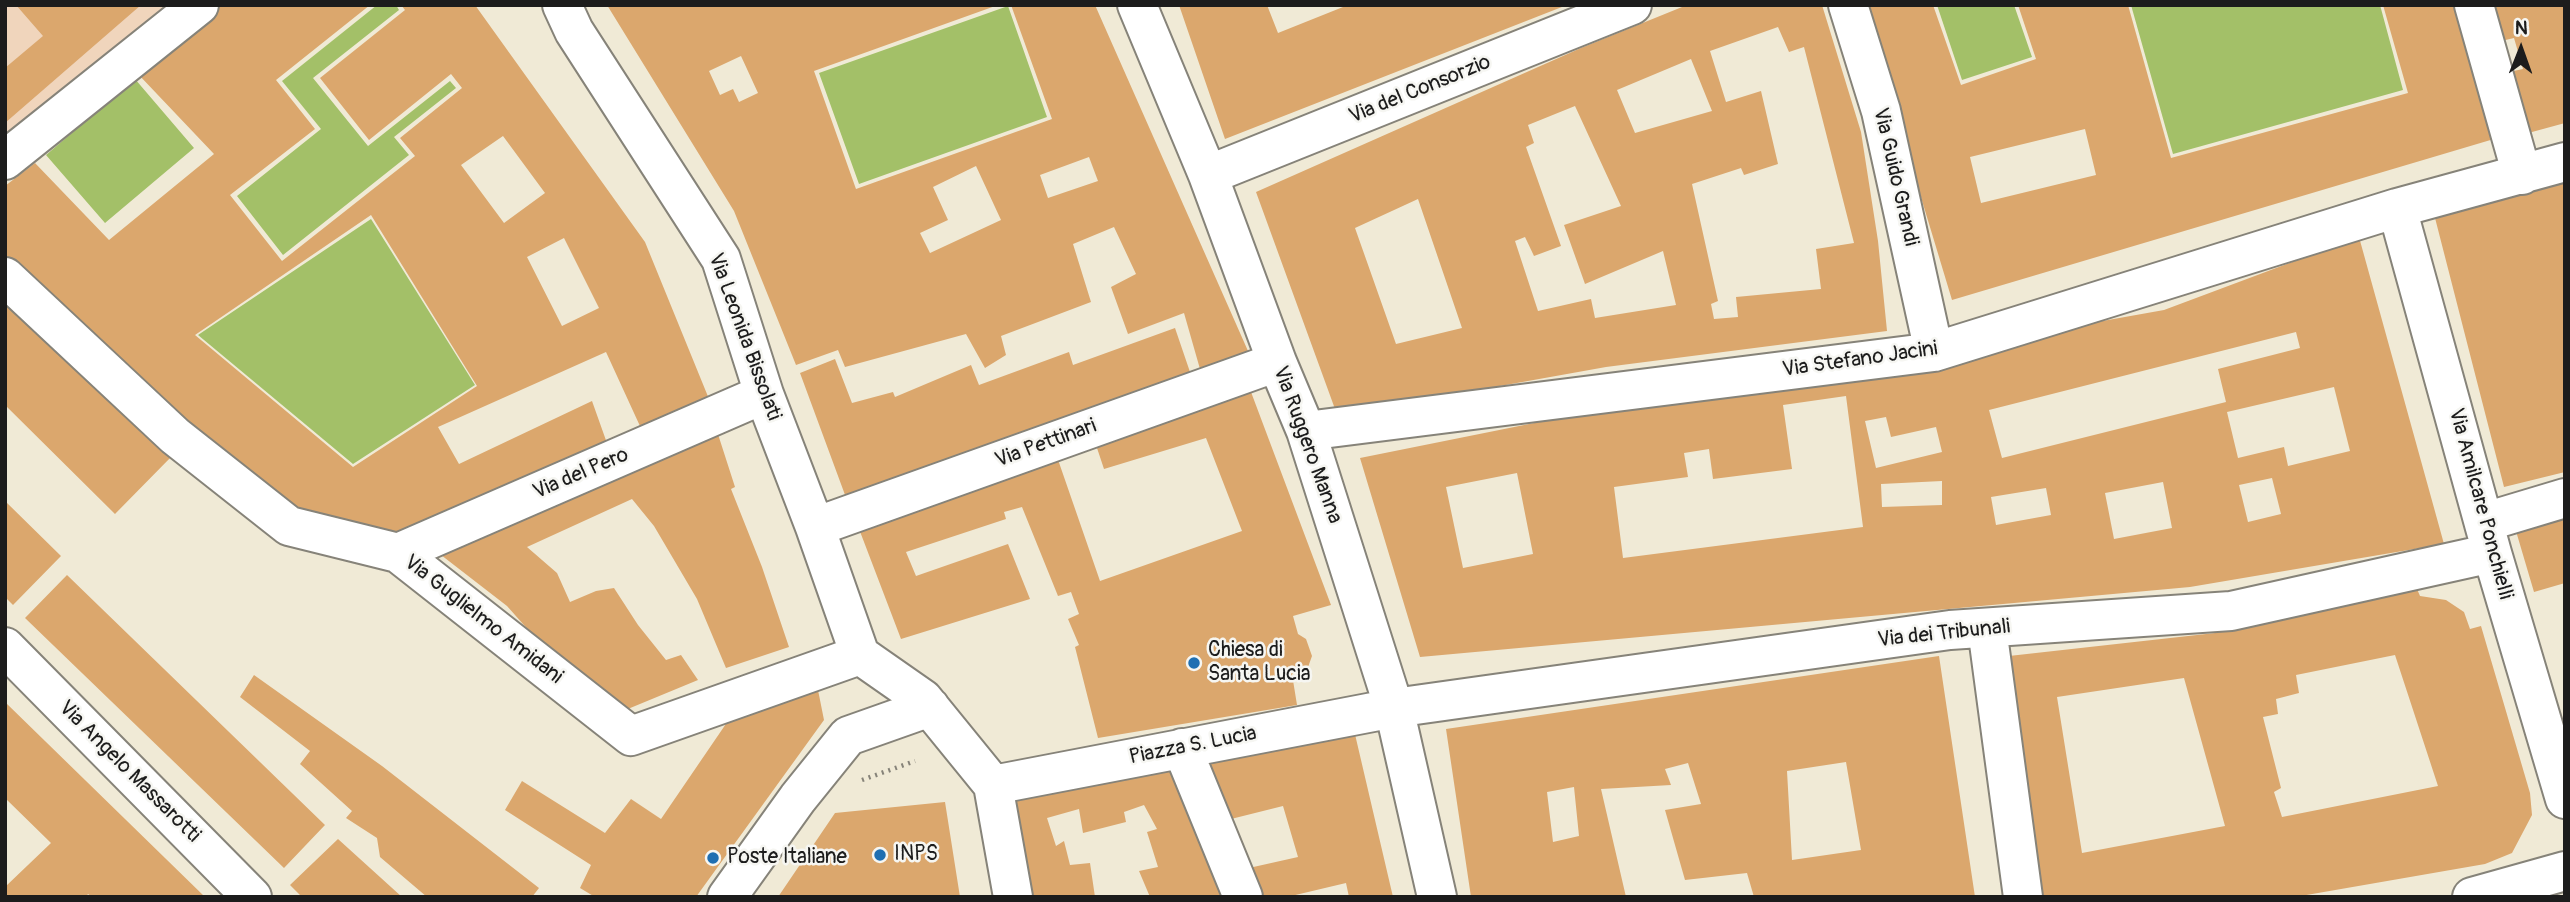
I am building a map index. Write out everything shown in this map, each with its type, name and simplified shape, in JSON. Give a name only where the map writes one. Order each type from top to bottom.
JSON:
[{"type":"street","points":[[5,160],[199,5]]},
{"type":"street","name":"Via Leonida Bissolati","points":[[562,5],[575,31],[720,259],[764,394],[816,527],[860,655]]},
{"type":"street","name":"Via Ruggero Manna","points":[[1137,5],[1208,174],[1277,362],[1306,431],[1394,708],[1437,897]]},
{"type":"street","name":"Via del Consorzio","points":[[1208,174],[1632,5]]},
{"type":"street","name":"Via Guido Grandi","points":[[1848,5],[1881,111],[1934,352]]},
{"type":"street","points":[[2474,5],[2522,175]]},
{"type":"street","name":"Via Stefano Jacini","points":[[1306,431],[1934,352],[2397,208],[2565,162]]},
{"type":"street","name":"Via Amilcare Ponchielli","points":[[2397,208],[2565,799]]},
{"type":"street","name":"Via Guglielmo Amidani","points":[[5,276],[175,436],[289,526],[398,553],[631,736],[860,655]]},
{"type":"street","name":"Via Pettinari","points":[[816,527],[1277,362]]},
{"type":"street","name":"Via del Pero","points":[[398,553],[764,394]]},
{"type":"street","name":"Via dei Tribunali","points":[[1394,708],[1950,630],[2231,611],[2489,537],[2565,498]]},
{"type":"street","points":[[1987,628],[2022,897]]},
{"type":"street","name":"Via Angelo Massarotti","points":[[5,647],[252,897]]},
{"type":"street","points":[[860,655],[923,699],[993,785],[1013,897]]},
{"type":"street","points":[[727,897],[798,798],[848,736],[930,706]]},
{"type":"street","name":"Piazza S. Lucia","points":[[993,785],[1394,708]]},
{"type":"street","points":[[1182,748],[1243,897]]},
{"type":"street","points":[[2472,897],[2565,871]]},
{"type":"shaded area","points":[[5,5],[172,5],[5,146]]},
{"type":"green space","points":[[377,5],[396,5],[399,10],[313,78],[368,146],[450,81],[456,88],[394,137],[409,155],[283,255],[237,196],[321,129],[282,81]]},
{"type":"green space","points":[[1937,5],[2014,5],[2032,57],[1962,80]]},
{"type":"green space","points":[[2131,5],[2380,5],[2403,90],[2173,154]]},
{"type":"green space","points":[[1008,6],[1047,117],[859,184],[819,73]]},
{"type":"green space","points":[[135,79],[194,148],[105,223],[46,155]]},
{"type":"green space","points":[[371,219],[475,385],[353,464],[198,335]]},
{"type":"building","points":[[16,5],[141,5],[5,123],[5,68],[43,36]]},
{"type":"building","points":[[220,5],[370,5],[276,80],[315,129],[230,195],[282,261],[415,156],[400,138],[462,88],[451,74],[369,140],[320,78],[405,10],[401,5],[475,5],[645,242],[709,399],[645,437],[606,352],[438,427],[459,464],[592,401],[608,446],[409,540],[318,522],[154,405],[5,258],[5,186],[35,163],[109,240],[214,154],[138,74]],"holes":[[[503,136],[545,193],[504,223],[461,165]],[[371,215],[477,386],[353,467],[195,335]],[[564,238],[599,308],[562,326],[527,257]]]},
{"type":"building","points":[[607,5],[998,5],[814,71],[856,189],[1052,119],[1011,5],[1095,5],[1248,351],[1202,376],[1184,313],[1128,334],[1111,287],[1136,274],[1114,227],[1073,244],[1091,302],[1001,336],[1006,355],[985,368],[966,334],[845,367],[838,350],[796,365],[734,211]],"holes":[[[741,56],[758,93],[739,102],[733,89],[720,95],[709,71]],[[1089,157],[1098,181],[1048,198],[1040,175]],[[976,166],[1001,220],[930,253],[920,233],[948,220],[933,187]]]},
{"type":"building","points":[[1179,5],[1267,5],[1278,33],[1348,5],[1567,5],[1225,139]]},
{"type":"building","points":[[1687,5],[1822,5],[1861,132],[1878,241],[1887,331],[1606,367],[1461,393],[1339,420],[1256,192],[1581,48]],"holes":[[[1778,27],[1789,52],[1804,47],[1854,243],[1816,249],[1821,289],[1736,297],[1738,317],[1714,319],[1711,304],[1718,301],[1692,184],[1741,168],[1744,175],[1778,164],[1761,91],[1726,102],[1710,51]],[[1691,59],[1712,111],[1635,133],[1617,90]],[[1575,106],[1621,206],[1564,225],[1585,284],[1663,251],[1676,305],[1595,318],[1591,299],[1538,311],[1515,241],[1525,237],[1534,256],[1561,246],[1526,147],[1534,143],[1528,125]],[[1418,199],[1462,328],[1396,344],[1355,228]]]},
{"type":"building","points":[[1863,5],[1933,5],[1961,85],[2036,59],[2018,5],[2128,5],[2171,158],[2408,93],[2383,5],[2464,5],[2504,136],[1952,300]],"holes":[[[2085,129],[2096,175],[1981,203],[1970,157]]]},
{"type":"building","points":[[2487,5],[2565,5],[2565,123],[2521,135],[2504,73],[2523,69],[2514,38],[2497,42]]},
{"type":"building","points":[[2565,181],[2565,472],[2504,487],[2434,214]]},
{"type":"building","points":[[2359,237],[2444,544],[2190,587],[1420,657],[1360,458],[1549,420],[2164,310]],"holes":[[[2296,332],[2300,348],[2218,369],[2226,402],[2002,458],[1989,410]],[[2334,387],[2350,451],[2288,466],[2284,447],[2238,458],[2227,412]],[[1846,396],[1863,527],[1623,558],[1614,487],[1688,477],[1684,453],[1709,449],[1713,479],[1792,469],[1783,405]],[[1886,417],[1891,437],[1936,427],[1942,452],[1876,468],[1865,421]],[[1517,473],[1533,554],[1463,568],[1446,487]],[[2272,478],[2281,514],[2248,522],[2239,485]],[[1942,481],[1942,505],[1882,507],[1881,484]],[[2163,482],[2172,528],[2114,539],[2105,493]],[[2046,488],[2051,515],[1996,525],[1991,497]]]},
{"type":"building","points":[[5,290],[173,455],[115,514],[5,405]]},
{"type":"building","points":[[1175,328],[1190,372],[848,503],[800,373],[835,359],[852,403],[893,392],[895,397],[971,365],[979,385],[1069,352],[1073,365]]},
{"type":"building","points":[[1248,384],[1331,605],[1293,616],[1298,634],[1306,639],[1312,656],[1307,670],[1292,674],[1297,705],[1098,738],[1075,647],[1079,645],[1068,619],[1079,614],[1071,592],[1058,596],[1022,507],[1004,512],[1006,519],[906,552],[916,576],[1008,544],[1030,599],[901,639],[856,521],[1055,451],[1100,581],[1242,531],[1206,438],[1104,469],[1094,439]]},
{"type":"building","points":[[716,428],[735,487],[731,489],[762,567],[789,647],[726,668],[697,599],[654,526],[632,499],[527,547],[557,573],[570,602],[596,591],[614,588],[638,625],[666,660],[681,655],[698,680],[623,711],[531,633],[507,606],[432,548]]},
{"type":"building","points":[[5,501],[61,556],[13,605],[5,597]]},
{"type":"building","points":[[2565,506],[2565,583],[2534,592],[2513,521]]},
{"type":"building","points":[[67,575],[325,825],[284,868],[25,618]]},
{"type":"building","points":[[2417,589],[2420,596],[2446,600],[2464,612],[2470,629],[2481,626],[2530,793],[2532,815],[2512,853],[2485,864],[2295,897],[2042,897],[2000,657],[2215,633],[2224,625]],"holes":[[[2395,655],[2438,786],[2282,817],[2274,792],[2281,788],[2263,717],[2278,714],[2276,699],[2299,693],[2296,675]],[[2184,678],[2225,826],[2082,853],[2057,697]]]},
{"type":"building","points":[[1939,656],[1975,897],[1754,897],[1747,873],[1685,880],[1665,810],[1701,804],[1688,763],[1665,769],[1671,785],[1601,789],[1626,897],[1471,897],[1446,729]],"holes":[[[1846,762],[1861,850],[1792,860],[1787,771]],[[1574,787],[1579,836],[1553,842],[1547,792]]]},
{"type":"building","points":[[254,675],[382,766],[539,888],[532,897],[427,897],[380,857],[377,838],[346,818],[352,811],[300,764],[310,751],[240,697]]},
{"type":"building","points":[[816,680],[824,720],[696,897],[595,897],[580,888],[591,865],[505,810],[522,781],[605,833],[631,799],[661,819],[732,715]]},
{"type":"building","points":[[5,702],[205,897],[92,897],[88,894],[86,897],[5,897],[5,887],[51,843],[5,798]]},
{"type":"building","points":[[1354,730],[1393,897],[1349,897],[1346,883],[1287,897],[1251,897],[1240,870],[1298,857],[1283,806],[1223,821],[1205,764]]},
{"type":"building","points":[[1176,759],[1229,897],[1150,897],[1139,871],[1158,867],[1147,832],[1157,829],[1144,805],[1124,812],[1126,822],[1083,833],[1079,809],[1047,818],[1056,846],[1064,841],[1070,865],[1090,863],[1095,897],[1024,897],[1010,792]]},
{"type":"building","name":"INPS","points":[[945,802],[960,897],[778,897],[835,813]]},
{"type":"building","points":[[338,839],[402,897],[302,897],[290,885]]},
{"type":"place","name":"Chiesa di Santa Lucia","points":[[1194,663]]},
{"type":"place","name":"INPS","points":[[880,855]]},
{"type":"place","name":"Poste Italiane","points":[[713,858]]}]
